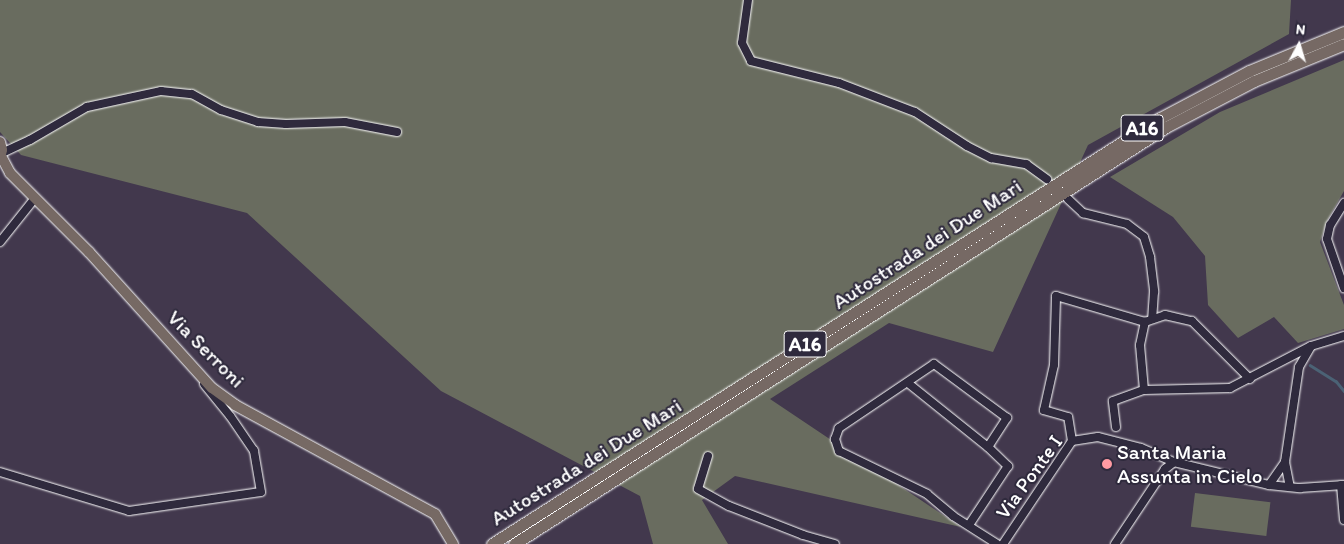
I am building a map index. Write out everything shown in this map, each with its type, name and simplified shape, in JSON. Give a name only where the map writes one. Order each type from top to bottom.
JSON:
[{"type":"highway","name":"Autostrada dei Due Mari","points":[[514,544],[660,445],[957,253],[1125,139],[1181,106],[1249,71],[1344,32]]},
{"type":"highway","name":"Autostrada dei Due Mari","points":[[957,253],[1180,119],[1254,81],[1344,44]]},
{"type":"highway","name":"Autostrada dei Due Mari","points":[[492,544],[660,445]]},
{"type":"main road","name":"Via Serroni","points":[[1,151],[10,174]]},
{"type":"main road","name":"Via Serroni","points":[[0,170],[10,174],[89,252],[212,391],[435,514],[452,544]]},
{"type":"street","points":[[748,0],[742,43],[751,61],[840,83],[914,112],[967,146],[991,158],[1026,164],[1046,179]]},
{"type":"street","points":[[1,151],[30,140],[87,107],[161,91],[192,94],[237,117],[258,122],[286,124],[345,122],[398,132]]},
{"type":"street","points":[[0,242],[35,198]]},
{"type":"street","points":[[1068,199],[1083,213],[1127,224],[1144,238],[1150,256],[1154,292],[1149,320],[1140,344],[1144,390]]},
{"type":"street","points":[[1344,203],[1330,225],[1327,239],[1344,288]]},
{"type":"street","points":[[1076,440],[1068,418],[1044,410],[1054,365],[1056,296],[1149,320],[1165,315],[1192,321],[1250,379]]},
{"type":"street","points":[[1116,427],[1114,400],[1144,390],[1230,388],[1311,346],[1344,336]]},
{"type":"street","points":[[1290,487],[1285,462],[1299,367],[1311,346]]},
{"type":"street","points":[[988,447],[1007,418],[934,364],[839,428],[835,439],[839,451],[927,494],[953,516],[997,544]]},
{"type":"street","points":[[908,383],[988,447],[1008,466],[969,525]]},
{"type":"street","points":[[0,472],[129,511],[260,492],[254,451],[212,391]]},
{"type":"street","name":"Via Ponte I","points":[[1003,544],[1076,440],[1098,437],[1141,448],[1174,462],[1269,485],[1300,488],[1343,485]]},
{"type":"street","points":[[708,456],[698,489],[729,506],[803,535],[835,544]]},
{"type":"street","points":[[1114,544],[1164,469],[1174,462]]},
{"type":"street","points":[[1269,485],[1285,462]]},
{"type":"street","points":[[1343,485],[1344,520]]},
{"type":"shaded area","points":[[0,0],[1291,0],[1289,34],[1088,145],[993,352],[889,323],[770,399],[961,527],[735,476],[702,500],[728,544],[653,544],[640,496],[441,391],[247,213],[21,155],[0,132]]},
{"type":"shaded area","points":[[1344,60],[1344,191],[1327,221],[1320,242],[1344,305],[1344,329],[1298,343],[1274,317],[1238,338],[1208,305],[1205,256],[1173,217],[1110,177],[1220,112]]},
{"type":"shaded area","points":[[1195,493],[1270,502],[1266,536],[1191,527]]},
{"type":"waterway","points":[[1310,365],[1336,381],[1344,391]]},
{"type":"place","name":"Santa Maria Assunta in Cielo","points":[[1107,464]]}]
